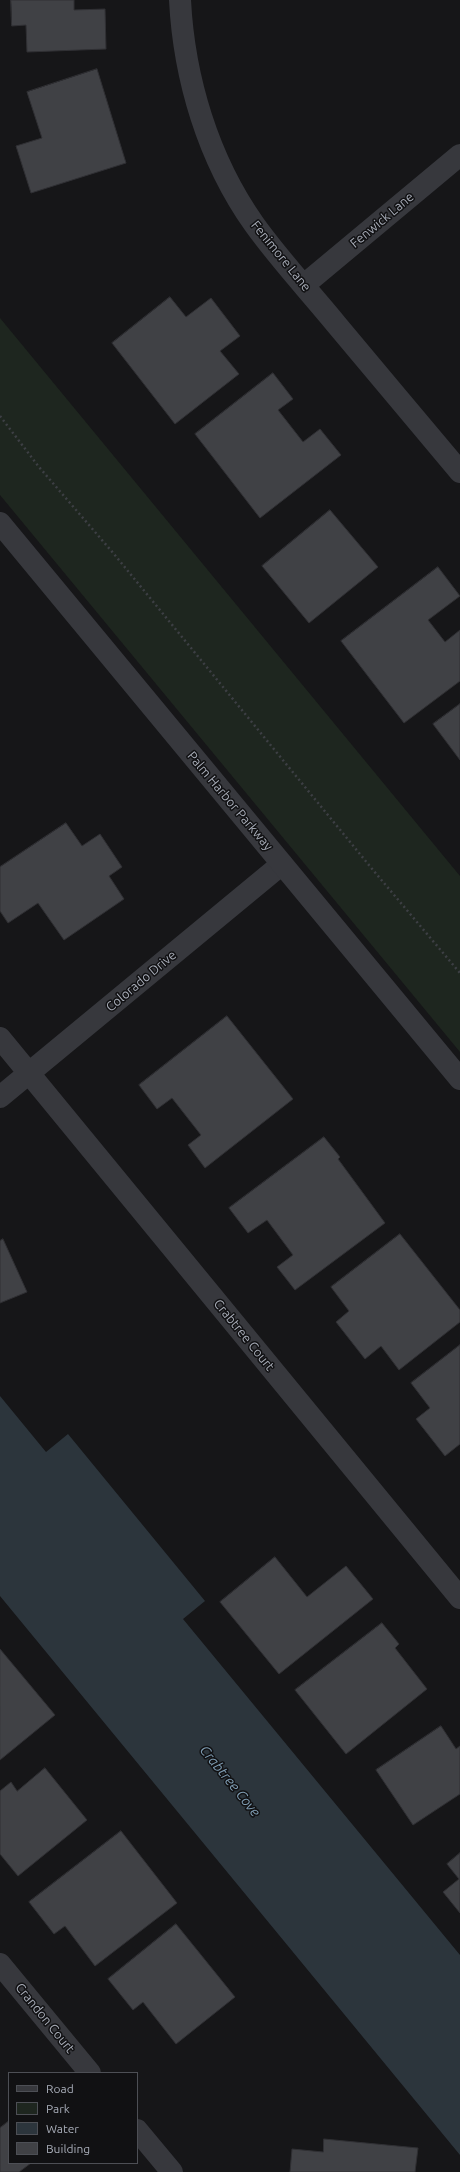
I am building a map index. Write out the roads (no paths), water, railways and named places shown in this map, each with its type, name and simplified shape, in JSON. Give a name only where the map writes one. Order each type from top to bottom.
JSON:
[{"type":"street","name":"Fenimore Lane","points":[[180,0],[185,48],[191,78],[210,143],[224,174],[254,223],[460,472]]},
{"type":"street","name":"Fenwick Lane","points":[[304,285],[460,155]]},
{"type":"street","name":"Palm Harbor Parkway","points":[[0,523],[460,1079]]},
{"type":"street","name":"Colorado Drive","points":[[0,1097],[282,864]]},
{"type":"street","name":"Crabtree Court","points":[[0,1038],[460,1598]]},
{"type":"street","name":"Crandon Court","points":[[0,1964],[89,2072]]},
{"type":"street","points":[[138,2131],[172,2172]]},
{"type":"water","name":"Crabtree Cove","points":[[0,1396],[46,1452],[68,1434],[205,1601],[183,1619],[460,1955],[460,2155],[0,1596]]}]
